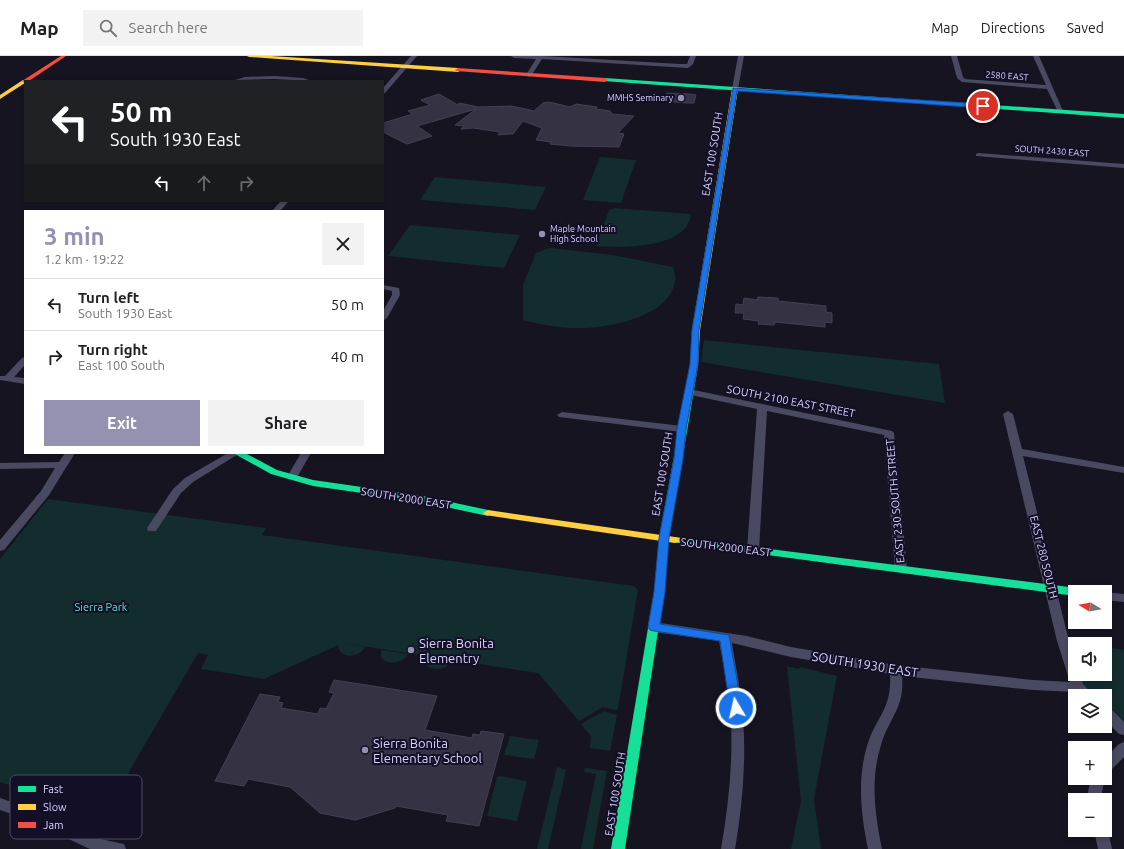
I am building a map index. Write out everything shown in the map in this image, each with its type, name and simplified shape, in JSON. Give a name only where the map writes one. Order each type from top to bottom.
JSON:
[{"type":"street","points":[[27,80],[64,56]]},
{"type":"street","points":[[250,56],[1124,116]]},
{"type":"street","points":[[384,91],[414,56]]},
{"type":"street","points":[[514,56],[688,66],[693,56]]},
{"type":"street","points":[[614,62],[617,56]]},
{"type":"street","name":"EAST 100 SOUTH","points":[[618,849],[654,627],[664,538],[694,364],[696,330],[741,56]]},
{"type":"street","name":"2580 EAST","points":[[954,56],[959,77],[964,81],[1049,87]]},
{"type":"street","points":[[1036,56],[1060,111]]},
{"type":"street","points":[[529,75],[540,57]]},
{"type":"street","points":[[238,80],[247,78],[276,78],[298,80]]},
{"type":"street","points":[[0,97],[24,82]]},
{"type":"street","name":"SOUTH 2430 EAST","points":[[978,155],[1124,166]]},
{"type":"street","points":[[277,210],[284,202]]},
{"type":"street","points":[[384,286],[396,290],[396,295],[384,316]]},
{"type":"street","points":[[3,378],[24,361]]},
{"type":"street","points":[[3,378],[24,381]]},
{"type":"street","name":"SOUTH 2100 EAST STREET","points":[[689,392],[889,433]]},
{"type":"street","points":[[753,550],[762,408]]},
{"type":"street","name":"EAST 280 SOUTH","points":[[1008,414],[1052,589],[1063,641],[1078,687]]},
{"type":"street","points":[[562,415],[682,429]]},
{"type":"street","name":"EAST 230 SOUTH STREET","points":[[889,433],[901,569]]},
{"type":"street","points":[[1018,452],[1124,470]]},
{"type":"street","points":[[0,547],[45,493],[69,454]]},
{"type":"street","points":[[152,528],[178,491],[189,480],[235,454]]},
{"type":"street","name":"SOUTH 2000 EAST","points":[[239,454],[274,472],[292,477],[352,489],[418,498],[501,516],[1068,591]]},
{"type":"street","points":[[292,477],[305,454]]},
{"type":"street","points":[[0,466],[63,466]]},
{"type":"street","points":[[1112,597],[1124,598]]},
{"type":"street","name":"SOUTH 1930 EAST","points":[[654,627],[725,638],[844,662],[896,670],[1033,685],[1078,687]]},
{"type":"street","points":[[725,638],[736,708],[739,772],[736,807],[728,849]]},
{"type":"street","points":[[875,849],[870,827],[868,783],[874,745],[894,704],[897,689],[896,670]]},
{"type":"street","points":[[1112,719],[1124,730]]},
{"type":"street","points":[[1112,759],[1124,748]]},
{"type":"street","points":[[0,804],[10,807]]},
{"type":"street","points":[[1102,837],[1105,849]]},
{"type":"street","points":[[83,839],[94,844],[119,849]]},
{"type":"green space","points":[[600,157],[636,160],[621,203],[583,200]]},
{"type":"green space","points":[[435,177],[546,187],[535,210],[420,200]]},
{"type":"green space","points":[[615,208],[691,214],[687,226],[678,234],[666,240],[636,246],[596,246],[609,210]]},
{"type":"green space","points":[[410,225],[520,235],[504,268],[388,256]]},
{"type":"green space","points":[[550,248],[613,255],[673,267],[675,281],[671,293],[663,303],[652,311],[624,322],[596,327],[568,328],[538,324],[523,320],[523,285],[536,253]]},
{"type":"green space","points":[[704,340],[939,364],[945,403],[701,362]]},
{"type":"green space","name":"Sierra Park","points":[[48,499],[266,528],[262,535],[634,586],[638,590],[618,709],[615,710],[603,707],[579,721],[538,673],[342,643],[365,647],[358,654],[350,656],[342,653],[339,650],[338,645],[264,679],[201,669],[208,655],[198,653],[127,775],[10,775],[10,785],[0,782],[0,559]]},
{"type":"green space","points":[[1063,641],[1068,642],[1068,656]]},
{"type":"green space","points":[[1112,648],[1124,650],[1124,730],[1112,719],[1112,689],[1080,689],[1076,681],[1112,681]]},
{"type":"green space","points":[[381,650],[408,654],[399,662],[388,662],[381,658]]},
{"type":"green space","points":[[424,656],[451,661],[446,667],[435,669],[424,664]]},
{"type":"green space","points":[[787,666],[799,669],[800,667],[837,676],[814,799],[821,849],[791,849],[801,801]]},
{"type":"green space","points":[[604,711],[617,715],[610,751],[590,748],[591,736],[581,724]]},
{"type":"green space","points":[[510,736],[539,740],[534,759],[504,755]]},
{"type":"green space","points":[[557,767],[566,770],[548,849],[537,849]]},
{"type":"green space","points":[[584,769],[607,771],[593,849],[581,849],[596,774],[585,772]]},
{"type":"green space","points":[[500,776],[527,781],[517,821],[487,816],[497,777]]},
{"type":"building","name":"MMHS Seminary","points":[[667,93],[696,95],[694,103],[686,103],[664,101]]},
{"type":"building","points":[[439,94],[458,105],[459,103],[478,107],[512,106],[534,111],[543,103],[549,102],[570,107],[576,104],[597,107],[596,109],[610,111],[612,114],[634,116],[618,133],[624,134],[619,147],[550,144],[551,142],[536,140],[542,128],[523,121],[513,134],[498,135],[500,132],[473,128],[461,129],[464,126],[455,125],[476,109],[417,126],[432,136],[407,144],[384,132],[384,123],[413,114],[408,111],[430,105],[421,100]]},
{"type":"building","points":[[758,297],[778,298],[778,301],[826,306],[826,312],[832,313],[832,323],[825,322],[825,327],[775,322],[774,325],[758,324],[759,321],[743,319],[744,313],[735,313],[736,304],[743,305],[744,298],[757,300]]},
{"type":"building","name":"Sierra Bonita Elementary School","points":[[334,680],[437,696],[425,730],[472,738],[473,734],[480,735],[481,731],[504,734],[479,826],[446,821],[448,815],[396,806],[395,808],[355,820],[320,813],[290,787],[248,779],[244,786],[215,781],[260,694],[280,697],[278,702],[283,703],[281,708],[318,714],[320,708],[326,709],[334,693],[329,692]]},
{"type":"traffic: fast","points":[[605,80],[1124,116]]},
{"type":"traffic: fast","points":[[618,849],[659,592],[664,538],[694,366]]},
{"type":"traffic: fast","points":[[240,454],[274,472],[313,483],[418,498],[488,513]]},
{"type":"traffic: fast","points":[[675,540],[1068,591]]},
{"type":"traffic: slow","points":[[249,56],[458,70]]},
{"type":"traffic: slow","points":[[0,97],[24,82]]},
{"type":"traffic: slow","points":[[694,366],[696,330],[735,89]]},
{"type":"traffic: slow","points":[[488,513],[675,540]]},
{"type":"traffic: jam","points":[[27,80],[64,56]]},
{"type":"traffic: jam","points":[[458,70],[605,80]]},
{"type":"place","name":"MMHS Seminary","points":[[681,98]]},
{"type":"place","name":"Maple Mountain High School","points":[[542,234]]},
{"type":"place","name":"Sierra Bonita Elementry","points":[[411,650]]},
{"type":"place","name":"Sierra Bonita Elementary School","points":[[365,750]]},
{"type":"route","points":[[736,708],[725,638],[654,627],[664,538],[694,364],[696,330],[735,89],[983,106]]}]
